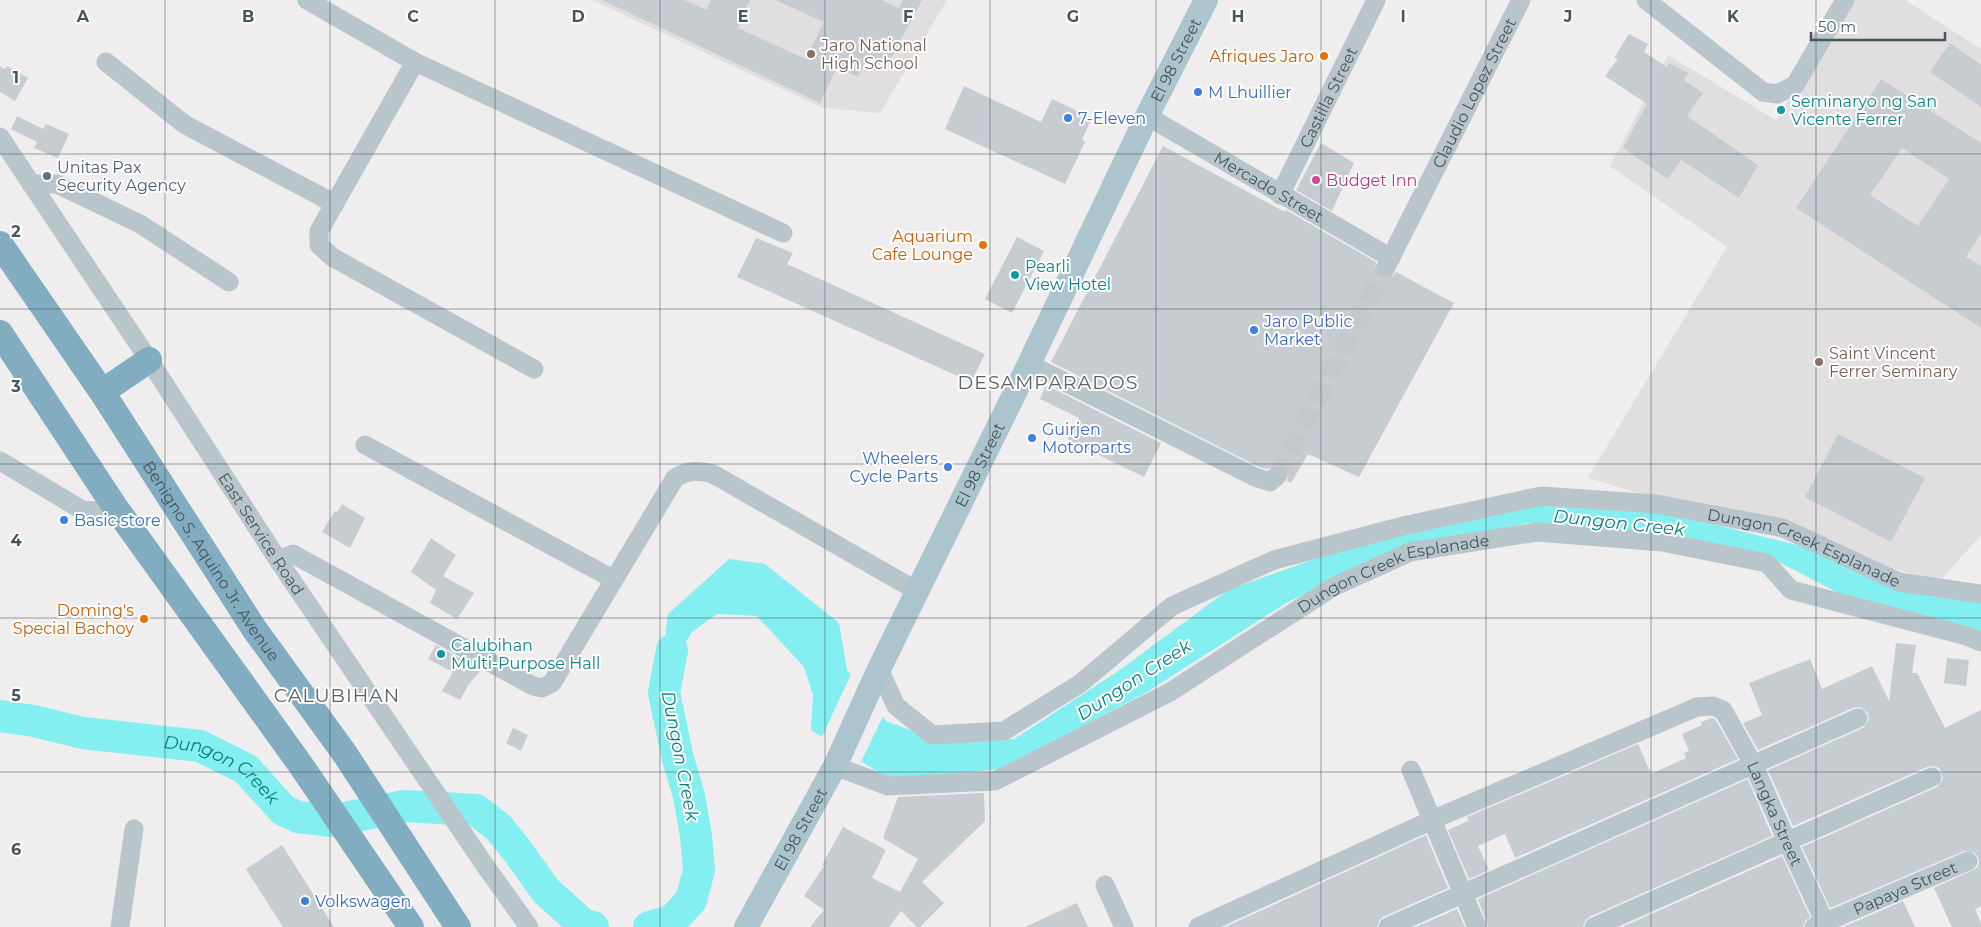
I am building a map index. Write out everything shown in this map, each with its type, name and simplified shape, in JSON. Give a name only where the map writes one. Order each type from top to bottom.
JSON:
[{"type":"highway","name":"Benigno S. Aquino Jr. Avenue","points":[[0,244],[102,392],[255,630],[345,754],[458,927]]},
{"type":"highway","points":[[0,333],[116,507],[300,764],[411,927]]},
{"type":"highway","points":[[102,392],[149,360]]},
{"type":"highway","points":[[219,653],[255,630]]},
{"type":"main road","name":"El 98 Street","points":[[746,927],[835,766],[878,669],[1029,364],[1147,116],[1206,0]]},
{"type":"street","points":[[307,0],[415,62],[783,233]]},
{"type":"street","name":"Castilla Street","points":[[1280,195],[1376,0]]},
{"type":"street","name":"Claudio Lopez Street","points":[[1389,262],[1521,0]]},
{"type":"street","points":[[1646,0],[1762,92],[1778,94],[1795,85],[1846,0]]},
{"type":"street","points":[[106,62],[184,124],[335,204]]},
{"type":"street","points":[[415,62],[319,231],[320,246],[332,257],[534,369]]},
{"type":"street","name":"Mercado Street","points":[[1147,116],[1389,262]]},
{"type":"street","name":"East Service Road","points":[[0,138],[149,360],[280,563],[528,927]]},
{"type":"street","points":[[31,184],[57,184],[132,220],[228,282]]},
{"type":"street","points":[[1029,364],[1255,477],[1274,479]]},
{"type":"street","points":[[365,444],[613,579]]},
{"type":"street","points":[[0,461],[82,510],[96,511],[116,507]]},
{"type":"street","points":[[280,563],[284,558],[293,554],[533,686],[542,688],[552,683],[675,478],[686,471],[700,470],[713,474],[917,591]]},
{"type":"street","name":"Dungon Creek Esplanade","points":[[878,669],[896,706],[932,734],[1004,730],[1081,683],[1172,606],[1274,560],[1403,526],[1541,496],[1656,504],[1783,528],[1899,582],[1981,594]]},
{"type":"street","name":"Dungon Creek Esplanade","points":[[835,766],[888,786],[995,781],[1170,692],[1333,587],[1410,552],[1536,532],[1662,542],[1767,563],[1791,590],[1967,636],[1981,642]]},
{"type":"street","name":"Langka Street","points":[[1432,820],[1697,707],[1713,706],[1723,710],[1753,764],[1822,925]]},
{"type":"street","points":[[1388,927],[1858,718]]},
{"type":"street","points":[[1412,770],[1477,927]]},
{"type":"street","points":[[1594,927],[1932,777]]},
{"type":"street","points":[[1198,927],[1432,820]]},
{"type":"street","points":[[120,927],[134,829]]},
{"type":"street","name":"Papaya Street","points":[[1822,925],[1968,861]]},
{"type":"street","points":[[1105,885],[1124,927]]},
{"type":"shaded area","name":"Jaro National High School","points":[[592,0],[947,0],[880,113],[823,108]]},
{"type":"shaded area","name":"Saint Vincent Ferrer Seminary","points":[[1851,0],[1905,0],[1981,49],[1981,535],[1939,582],[1588,478],[1727,247],[1610,166],[1668,55],[1776,120]]},
{"type":"water","points":[[1543,502],[1655,510],[1809,548],[1981,602],[1981,634],[1854,601],[1771,558],[1665,537],[1528,523],[1400,548],[1286,603],[1147,692],[1001,769],[891,780],[811,730],[813,695],[804,667],[757,616],[717,614],[692,632],[674,660],[664,693],[664,646],[668,614],[729,559],[765,564],[839,623],[847,670],[886,721],[933,739],[1014,739],[1117,672],[1228,590],[1337,551]]},
{"type":"pier","points":[[852,672],[884,714],[860,764],[821,739]]},
{"type":"building","name":"Jaro National High School","points":[[602,0],[684,0],[707,10],[711,0],[750,0],[738,28],[806,59],[824,22],[775,0],[882,0],[899,8],[903,0],[922,0],[886,68],[868,57],[858,77],[837,67],[820,103]]},
{"type":"building","points":[[1629,34],[1648,44],[1644,52],[1667,67],[1669,63],[1688,73],[1684,80],[1703,93],[1687,116],[1758,165],[1739,198],[1681,160],[1668,179],[1623,148],[1647,104],[1605,76],[1618,59],[1614,58]]},
{"type":"building","points":[[1950,43],[1981,65],[1981,107],[1930,72]]},
{"type":"building","points":[[0,66],[5,69],[7,66],[28,78],[15,101],[0,92]]},
{"type":"building","points":[[1881,79],[1981,143],[1981,233],[1966,257],[1981,266],[1981,328],[1796,208]],"holes":[[[1902,148],[1949,179],[1918,226],[1870,195]]]},
{"type":"building","points":[[964,86],[1041,122],[1052,99],[1092,118],[1082,140],[1085,142],[1065,184],[945,129]]},
{"type":"building","points":[[17,116],[43,129],[46,124],[69,134],[58,158],[34,148],[37,142],[11,129]]},
{"type":"building","points":[[1321,143],[1354,163],[1332,211],[1296,190]]},
{"type":"building","name":"Jaro Public Market","points":[[1163,146],[1285,212],[1286,210],[1376,262],[1375,268],[1381,277],[1393,276],[1396,272],[1454,303],[1359,477],[1308,454],[1291,483],[1287,481],[1288,473],[1281,466],[1274,465],[1268,469],[1259,467],[1051,362]]},
{"type":"building","name":"Pearli View Hotel","points":[[1017,237],[1044,251],[1012,313],[985,299]]},
{"type":"building","points":[[756,238],[793,253],[787,264],[985,354],[971,382],[737,277]]},
{"type":"building","points":[[1046,385],[1161,443],[1144,477],[1068,440],[1079,418],[1040,399]]},
{"type":"building","points":[[1838,434],[1925,478],[1891,542],[1805,497]]},
{"type":"building","points":[[342,504],[365,518],[350,548],[322,532],[335,511],[337,512]]},
{"type":"building","points":[[431,538],[456,555],[443,576],[474,593],[457,619],[430,603],[436,590],[411,572]]},
{"type":"building","points":[[1896,643],[1916,645],[1912,673],[1917,673],[1945,728],[1981,710],[1981,906],[1975,909],[1981,927],[1952,927],[1934,888],[1977,868],[1979,863],[1978,857],[1974,852],[1964,851],[1830,908],[1802,847],[1937,787],[1943,779],[1939,768],[1934,766],[1927,767],[1793,826],[1768,770],[1863,728],[1869,720],[1868,713],[1860,707],[1853,708],[1758,750],[1743,723],[1762,715],[1749,683],[1810,659],[1822,689],[1872,666],[1889,701]]},
{"type":"building","points":[[436,645],[481,670],[469,684],[460,700],[442,691],[453,672],[428,659]]},
{"type":"building","points":[[1947,658],[1969,660],[1966,686],[1944,683]]},
{"type":"building","points":[[1712,718],[1715,719],[1738,759],[1515,858],[1505,834],[1478,846],[1489,870],[1469,879],[1448,830],[1468,821],[1467,817],[1638,744],[1651,774],[1686,758],[1684,753],[1689,751],[1682,734],[1702,725],[1701,722]]},
{"type":"building","points":[[513,728],[528,735],[521,751],[506,743]]},
{"type":"building","points":[[1748,779],[1772,836],[1589,917],[1583,927],[1488,927],[1478,899]]},
{"type":"building","points":[[984,793],[985,821],[922,882],[944,903],[920,927],[917,927],[901,911],[889,927],[810,927],[824,910],[804,896],[824,866],[822,865],[843,827],[886,850],[872,878],[900,892],[918,859],[883,838],[898,797]]},
{"type":"building","points":[[1426,835],[1448,888],[1383,917],[1377,927],[1225,927]]},
{"type":"building","points":[[282,845],[334,927],[283,927],[246,869]]},
{"type":"building","points":[[1782,856],[1810,917],[1805,921],[1803,927],[1622,927]]},
{"type":"building","points":[[1903,901],[1915,927],[1843,927]]},
{"type":"building","points":[[1077,903],[1088,927],[1025,927]]},
{"type":"building","points":[[1457,909],[1465,927],[1416,927]]},
{"type":"waterway","name":"Dungon Creek","points":[[649,927],[673,920],[691,900],[699,870],[696,836],[689,796],[678,759],[664,693],[672,650]]},
{"type":"waterway","name":"Dungon Creek","points":[[0,716],[34,721],[83,733],[200,746],[246,769],[283,810],[298,817],[331,821],[404,806],[476,810],[498,827],[546,891],[584,925],[593,927]]},
{"type":"tunnel","points":[[1277,476],[1386,267]]},
{"type":"place","name":"Jaro National High School","points":[[811,54]]},
{"type":"place","name":"Afriques Jaro","points":[[1324,56]]},
{"type":"place","name":"M Lhuillier","points":[[1198,92]]},
{"type":"place","name":"Seminaryo ng San Vicente Ferrer","points":[[1781,110]]},
{"type":"place","name":"7-Eleven","points":[[1068,118]]},
{"type":"place","name":"Unitas Pax Security Agency","points":[[47,176]]},
{"type":"place","name":"Budget Inn","points":[[1316,180]]},
{"type":"place","name":"Aquarium Cafe Lounge","points":[[983,245]]},
{"type":"place","name":"Pearli View Hotel","points":[[1015,275]]},
{"type":"place","name":"Jaro Public Market","points":[[1254,330]]},
{"type":"place","name":"Saint Vincent Ferrer Seminary","points":[[1819,362]]},
{"type":"place","name":"Guirjen Motorparts","points":[[1032,438]]},
{"type":"place","name":"Wheelers Cycle Parts","points":[[948,467]]},
{"type":"place","name":"Basic store","points":[[64,520]]},
{"type":"place","name":"Doming's Special Bachoy","points":[[144,619]]},
{"type":"place","name":"Calubihan Multi-Purpose Hall","points":[[441,654]]},
{"type":"place","name":"Volkswagen","points":[[305,901]]},
{"type":"district","name":"DESAMPARADOS","points":[[1048,382]]},
{"type":"district","name":"CALUBIHAN","points":[[337,695]]}]
